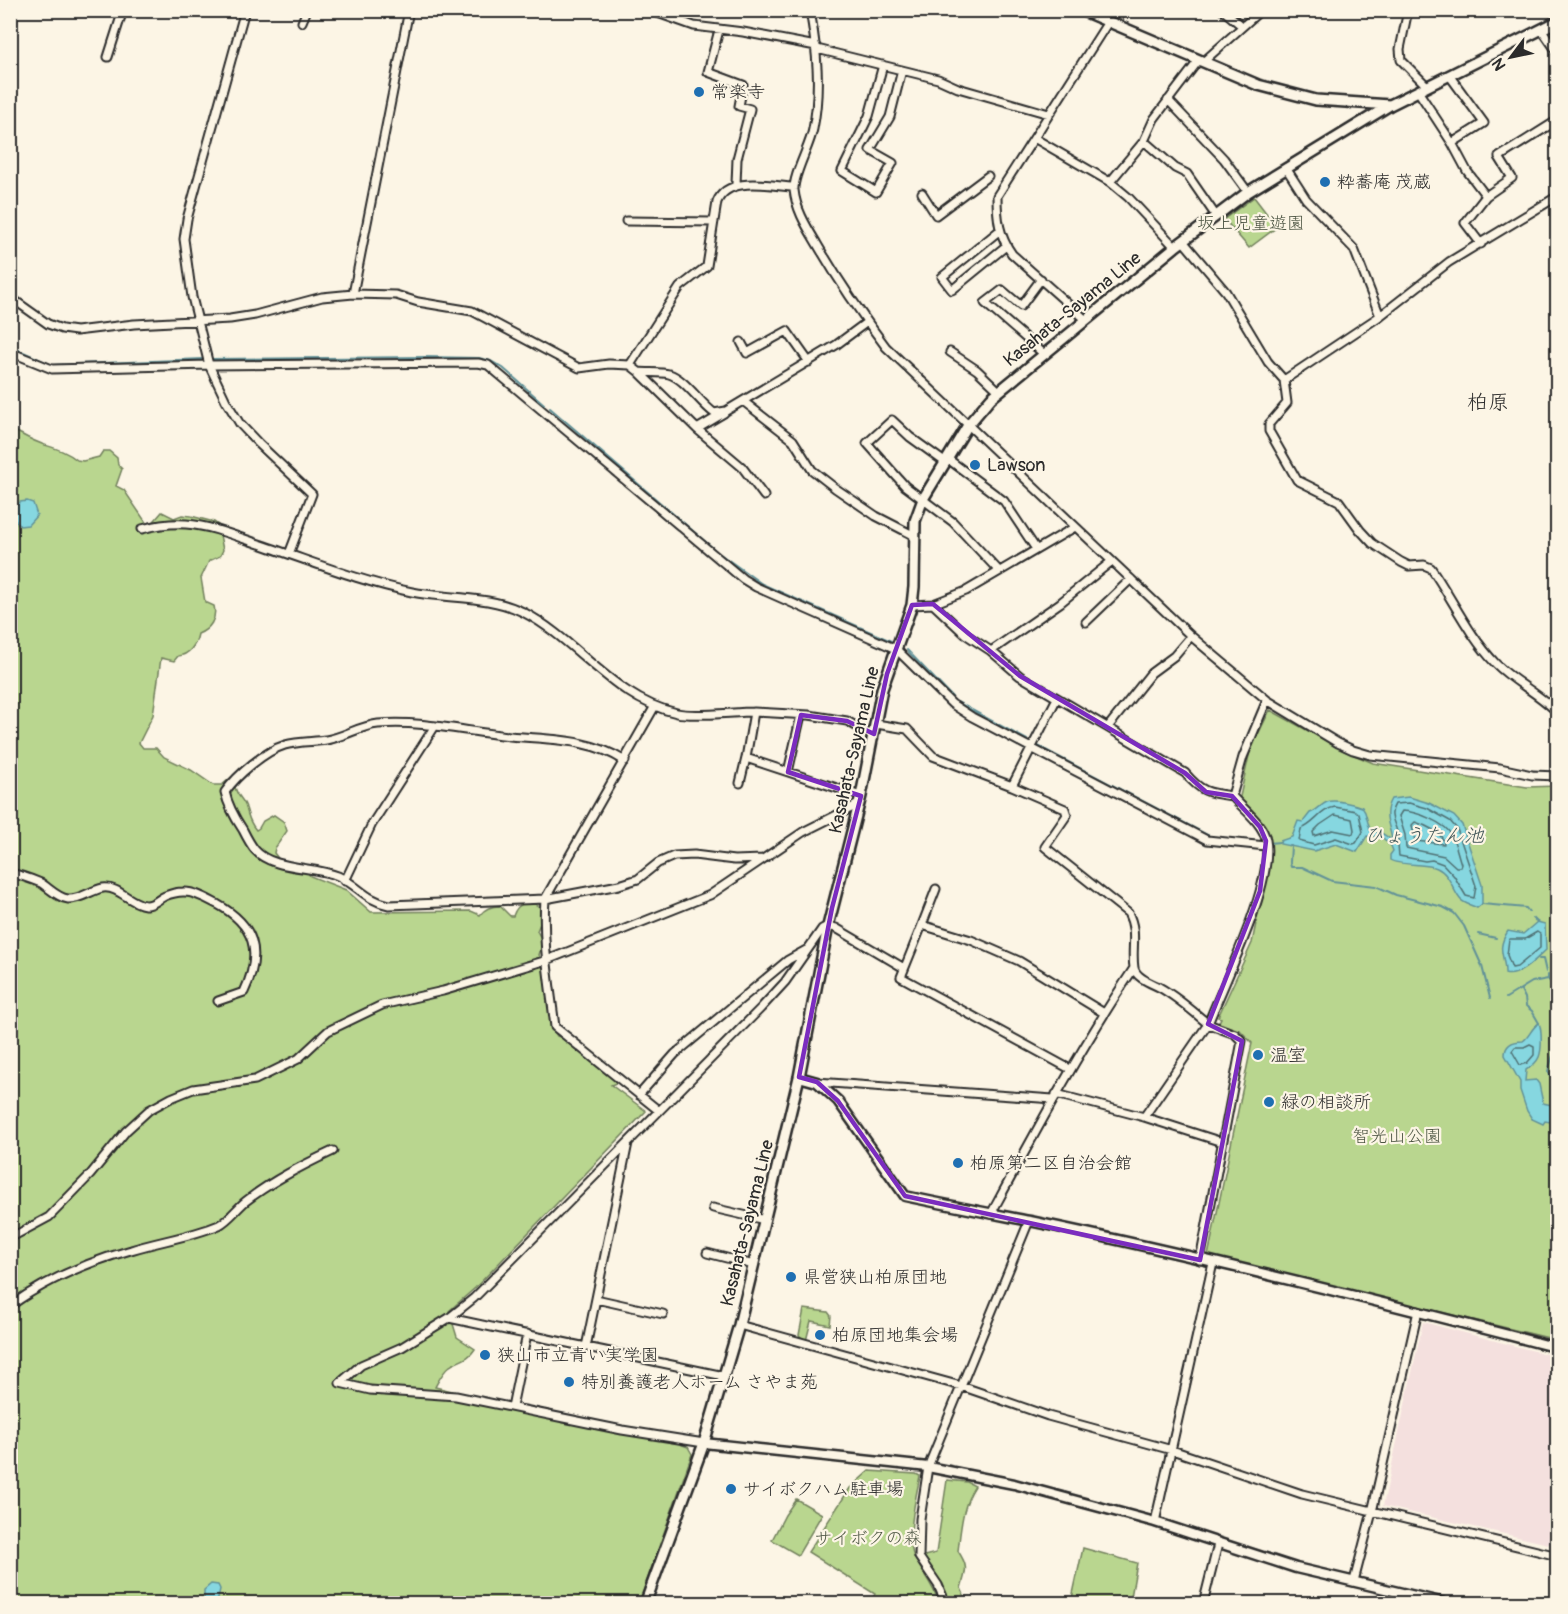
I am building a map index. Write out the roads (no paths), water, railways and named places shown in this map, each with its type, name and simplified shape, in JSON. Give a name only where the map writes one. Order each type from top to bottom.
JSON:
[{"type":"main road","points":[[1081,10],[1258,85],[1299,98],[1390,105]]},
{"type":"main road","name":"Kasahata-Sayama Line","points":[[645,1604],[704,1443],[739,1325],[799,1077],[828,926],[860,800],[882,689],[912,605],[913,535],[915,521],[923,499],[968,425],[999,390],[1216,216],[1248,192],[1390,105],[1557,21]]},
{"type":"street","points":[[108,57],[123,10]]},
{"type":"street","points":[[245,10],[187,219],[184,239],[192,297],[209,365],[226,401],[240,424],[312,494],[289,554]]},
{"type":"street","points":[[303,22],[307,10]]},
{"type":"street","points":[[353,294],[409,10]]},
{"type":"street","points":[[649,10],[694,26],[743,32],[816,47],[938,79],[958,88],[1049,114]]},
{"type":"street","points":[[810,10],[816,47],[817,102],[813,129],[794,187],[797,204],[847,294],[886,347],[1191,636],[1267,700],[1338,743],[1370,755],[1557,776]]},
{"type":"street","points":[[1085,319],[1012,254],[1006,246],[998,219],[997,196],[1107,21],[1110,10]]},
{"type":"street","points":[[1222,10],[1242,26]]},
{"type":"street","points":[[1408,10],[1400,49],[1401,60],[1422,88],[1467,171],[1486,196]]},
{"type":"street","points":[[1110,182],[1144,141],[1152,123],[1168,100],[1201,61],[1258,12]]},
{"type":"street","points":[[719,30],[708,72],[743,85],[739,106],[750,109],[737,159],[736,184]]},
{"type":"street","points":[[1542,30],[1557,53]]},
{"type":"street","points":[[883,66],[869,116],[842,171],[876,192],[893,163],[870,150],[890,117],[902,70]]},
{"type":"street","points":[[1449,75],[1484,123],[1452,143]]},
{"type":"street","points":[[1168,100],[1224,159],[1248,192]]},
{"type":"street","points":[[1481,244],[1465,223],[1486,196],[1512,178],[1499,157],[1557,120]]},
{"type":"street","points":[[1034,138],[1110,182],[1179,244],[1226,292],[1268,362],[1284,380],[1287,402],[1269,424],[1269,431],[1297,480],[1338,501],[1372,543],[1409,566],[1424,565],[1431,568],[1485,651],[1510,677],[1557,713]]},
{"type":"street","points":[[1144,141],[1175,168],[1187,174],[1216,216]]},
{"type":"street","points":[[1286,168],[1306,199],[1354,249],[1380,316]]},
{"type":"street","points":[[922,193],[936,215],[988,176]]},
{"type":"street","points":[[630,365],[680,287],[707,266],[717,202],[721,194],[736,184],[794,187]]},
{"type":"street","points":[[1284,380],[1380,316],[1449,262],[1557,195]]},
{"type":"street","points":[[626,221],[714,222]]},
{"type":"street","points":[[1000,230],[942,277],[952,290],[1006,246]]},
{"type":"street","points":[[1041,279],[1021,306],[1002,290],[985,303],[1044,354]]},
{"type":"street","points":[[10,297],[48,324],[76,331],[134,324],[230,319],[322,297],[353,294],[396,295],[418,302],[472,311],[579,368],[609,364],[630,365],[742,467],[764,496]]},
{"type":"street","points":[[698,429],[809,362],[867,322]]},
{"type":"street","points":[[741,342],[747,352],[787,330],[809,362]]},
{"type":"street","points":[[10,352],[52,369],[209,365],[466,363],[488,365],[743,579],[896,649],[952,704],[1031,749],[1207,840],[1266,843]]},
{"type":"street","points":[[950,352],[977,370],[999,390]]},
{"type":"street","points":[[639,372],[669,374],[678,379],[714,413],[726,411]]},
{"type":"street","points":[[743,401],[793,440],[812,470],[844,496],[913,535]]},
{"type":"street","points":[[999,571],[953,522],[905,486],[867,443],[892,420],[910,437],[1004,501],[1036,549]]},
{"type":"street","points":[[142,528],[174,523],[210,528],[361,580],[412,592],[491,602],[521,611],[547,626],[633,696],[679,713],[754,712],[801,715],[847,721],[873,736]]},
{"type":"street","points":[[912,605],[933,604],[966,591],[1075,527]]},
{"type":"street","points":[[991,651],[1060,603],[1112,561]]},
{"type":"street","points":[[1086,622],[1131,579]]},
{"type":"street","points":[[933,604],[965,634],[991,651],[1020,676],[1185,772],[1197,787],[1206,792],[1232,796],[1260,827],[1266,843],[1265,862],[1260,891],[1247,928],[1208,1024],[1144,1117]]},
{"type":"street","points":[[1107,727],[1151,673],[1174,656],[1191,636]]},
{"type":"street","points":[[1012,786],[1057,698]]},
{"type":"street","points":[[1232,796],[1243,757],[1267,700]]},
{"type":"street","points":[[655,706],[545,899],[547,960],[555,1027],[658,1110]]},
{"type":"street","points":[[740,783],[754,712]]},
{"type":"street","points":[[788,772],[801,715]]},
{"type":"street","points":[[625,761],[603,748],[577,741],[483,733],[435,726],[381,724],[359,728],[328,740],[284,745],[260,758],[225,792],[254,850],[263,857],[324,872],[345,880],[374,902],[389,905],[545,899],[619,885],[638,879],[658,863],[674,856],[694,855],[734,860],[763,859]]},
{"type":"street","points":[[876,724],[907,729],[933,756],[1065,809],[1067,815],[1046,847],[1128,913],[1132,920],[1134,969],[1137,974],[1164,990],[1208,1024],[1235,1034],[1242,1041],[1200,1260]]},
{"type":"street","points":[[345,880],[372,824],[435,726]]},
{"type":"street","points":[[746,758],[860,800]]},
{"type":"street","points":[[10,1238],[49,1217],[90,1175],[126,1131],[149,1110],[171,1098],[193,1089],[255,1080],[298,1059],[328,1031],[382,1005],[443,991],[547,960],[710,895],[803,832],[860,800]]},
{"type":"street","points":[[10,873],[40,883],[62,898],[74,899],[95,890],[110,888],[145,905],[153,904],[165,896],[185,892],[206,898],[236,915],[250,934],[253,957],[252,974],[244,992],[218,1001]]},
{"type":"street","points":[[936,889],[901,977],[1070,1069]]},
{"type":"street","points":[[922,925],[971,940],[1019,961],[1104,1013]]},
{"type":"street","points":[[904,968],[836,928],[828,926],[817,935],[777,990],[474,1298],[449,1318],[402,1347],[361,1365],[340,1383],[370,1390],[456,1396],[622,1430],[704,1443],[928,1467],[1014,1484],[1155,1522],[1296,1568],[1447,1603]]},
{"type":"street","points":[[639,1095],[675,1054],[788,960],[808,948]]},
{"type":"street","points":[[991,1214],[1070,1069],[1134,969]]},
{"type":"street","points":[[799,1077],[817,1082],[1055,1096],[1144,1117],[1222,1142]]},
{"type":"street","points":[[817,1082],[838,1101],[905,1196],[1029,1221],[1214,1263],[1418,1311],[1557,1348]]},
{"type":"street","points":[[586,1347],[628,1143]]},
{"type":"street","points":[[10,1306],[54,1279],[87,1264],[191,1236],[222,1224],[245,1202],[289,1172],[333,1151]]},
{"type":"street","points":[[713,1208],[765,1220]]},
{"type":"street","points":[[946,1604],[938,1585],[919,1557],[920,1519],[928,1467],[1029,1221]]},
{"type":"street","points":[[707,1253],[754,1265]]},
{"type":"street","points":[[1155,1522],[1214,1263]]},
{"type":"street","points":[[596,1299],[663,1314]]},
{"type":"street","points":[[1354,1581],[1418,1311]]},
{"type":"street","points":[[449,1318],[724,1376]]},
{"type":"street","points":[[739,1325],[961,1386],[1048,1416],[1172,1450],[1302,1494],[1557,1556]]},
{"type":"street","points":[[513,1407],[527,1334]]},
{"type":"street","points":[[1203,1604],[1218,1544]]},
{"type":"water","points":[[20,502],[33,503],[37,515],[28,525],[20,526],[15,520],[11,521],[11,509]]},
{"type":"water","name":"ひょうたん池","points":[[1409,797],[1429,803],[1454,816],[1462,825],[1482,885],[1482,904],[1477,908],[1462,901],[1448,878],[1437,868],[1390,860],[1393,851],[1382,837],[1367,836],[1357,852],[1336,844],[1314,851],[1280,844],[1280,841],[1292,837],[1298,821],[1303,822],[1310,813],[1330,801],[1362,807],[1370,830],[1392,840],[1387,815],[1388,805],[1391,799]]},
{"type":"water","points":[[1537,922],[1545,924],[1546,950],[1521,971],[1505,974],[1502,944],[1508,931],[1523,934]]},
{"type":"water","points":[[1539,1023],[1540,1054],[1535,1063],[1526,1070],[1525,1081],[1536,1080],[1543,1103],[1557,1106],[1557,1123],[1545,1121],[1543,1124],[1532,1119],[1520,1090],[1520,1082],[1505,1055],[1508,1046],[1523,1041]]},
{"type":"water","points":[[211,1584],[218,1585],[220,1589],[215,1603],[195,1603],[197,1599],[204,1598],[204,1590]]},
{"type":"waterway","points":[[10,346],[52,365],[203,359]]},
{"type":"waterway","points":[[211,359],[479,358],[491,361],[503,368],[544,404]]},
{"type":"waterway","points":[[550,408],[714,549]]},
{"type":"waterway","points":[[720,554],[762,584],[891,641]]},
{"type":"waterway","points":[[907,650],[952,697]]},
{"type":"waterway","points":[[957,702],[1027,740]]},
{"type":"waterway","points":[[1038,746],[1211,837],[1218,838]]},
{"type":"waterway","points":[[1268,843],[1280,842]]},
{"type":"waterway","points":[[1290,862],[1291,846]]},
{"type":"waterway","points":[[1290,863],[1291,867],[1302,867],[1332,881],[1376,886],[1396,895],[1443,907],[1454,913],[1464,926],[1482,966],[1490,998]]},
{"type":"waterway","points":[[1482,904],[1526,908],[1529,912]]},
{"type":"waterway","points":[[1533,918],[1537,922]]},
{"type":"waterway","points":[[1478,934],[1496,938]]},
{"type":"waterway","points":[[1539,959],[1543,959],[1546,972]]},
{"type":"waterway","points":[[1548,975],[1548,979],[1558,992]]},
{"type":"waterway","points":[[1506,998],[1532,982],[1548,979]]},
{"type":"waterway","points":[[1521,990],[1526,1006],[1539,1023]]},
{"type":"waterway","points":[[1558,999],[1551,1030],[1554,1052],[1548,1071],[1558,1088]]},
{"type":"place","name":"常楽寺","points":[[699,92]]},
{"type":"place","name":"粋蕎庵 茂蔵","points":[[1325,182]]},
{"type":"place","name":"Lawson","points":[[975,465]]},
{"type":"place","name":"温室","points":[[1258,1055]]},
{"type":"place","name":"緑の相談所","points":[[1269,1102]]},
{"type":"place","name":"柏原第二区自治会館","points":[[958,1163]]},
{"type":"place","name":"県営狭山柏原団地","points":[[791,1277]]},
{"type":"place","name":"柏原団地集会場","points":[[820,1335]]},
{"type":"place","name":"狭山市立青い実学園","points":[[485,1355]]},
{"type":"place","name":"特別養護老人ホーム さやま苑","points":[[569,1382]]},
{"type":"place","name":"サイボクハム駐車場","points":[[731,1489]]},
{"type":"district","name":"柏原","points":[[1488,402]]},
{"type":"park label","name":"坂上児童遊園","points":[[1251,223]]},
{"type":"park label","name":"智光山公園","points":[[1397,1136]]},
{"type":"park label","name":"サイボクの森","points":[[868,1538]]}]
